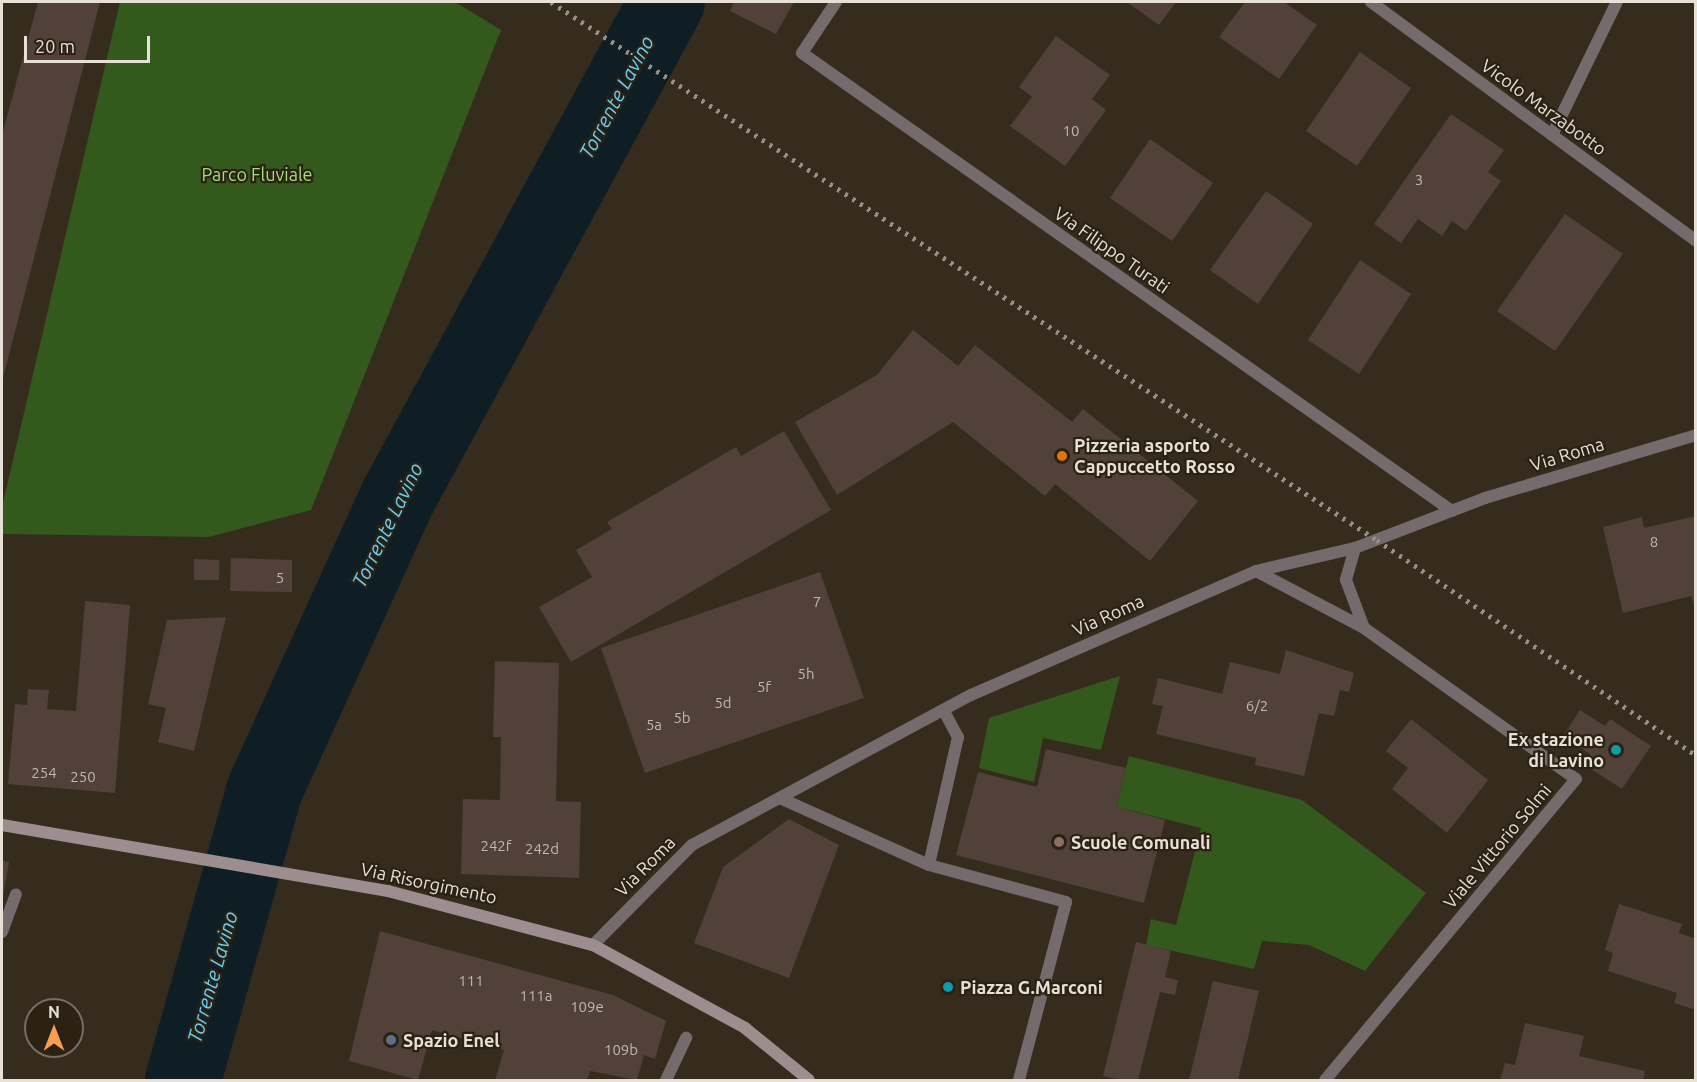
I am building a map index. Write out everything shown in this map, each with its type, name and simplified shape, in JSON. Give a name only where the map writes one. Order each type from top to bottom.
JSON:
[{"type":"main road","name":"Via Risorgimento","points":[[2,825],[59,832],[388,891],[593,945],[745,1028],[809,1080]]},
{"type":"street","name":"Via Filippo Turati","points":[[836,2],[802,53],[1452,511]]},
{"type":"street","name":"Vicolo Marzabotto","points":[[1371,2],[1695,240]]},
{"type":"street","points":[[1552,135],[1617,2]]},
{"type":"street","name":"Via Roma","points":[[593,945],[692,845],[944,711],[1256,571],[1355,548],[1452,511],[1695,435]]},
{"type":"street","points":[[1355,548],[1346,580],[1364,628]]},
{"type":"street","name":"Viale Vittorio Solmi","points":[[1256,571],[1364,628],[1576,779],[1325,1080]]},
{"type":"street","points":[[929,865],[958,737],[944,711]]},
{"type":"street","points":[[782,799],[929,865],[1066,902],[1019,1080]]},
{"type":"street","points":[[2,932],[16,894]]},
{"type":"street","points":[[666,1080],[686,1038]]},
{"type":"green space","name":"Parco Fluviale","points":[[120,2],[455,2],[501,30],[311,510],[209,537],[2,534],[2,507]]},
{"type":"green space","points":[[1120,676],[1101,750],[1043,738],[1034,782],[979,768],[989,718]]},
{"type":"green space","points":[[1129,756],[1302,800],[1426,893],[1365,971],[1309,945],[1262,941],[1254,969],[1146,945],[1151,919],[1176,925],[1201,828],[1116,807]]},
{"type":"building","points":[[38,2],[100,2],[2,382],[2,135]]},
{"type":"building","points":[[734,2],[794,2],[776,34],[730,11]]},
{"type":"building","points":[[1127,2],[1176,2],[1159,25]]},
{"type":"building","points":[[1245,2],[1284,2],[1317,25],[1279,79],[1219,37]]},
{"type":"building","points":[[1056,36],[1110,75],[1092,99],[1106,110],[1065,166],[1010,126],[1032,97],[1019,87]]},
{"type":"building","points":[[1360,52],[1411,88],[1357,166],[1306,131]]},
{"type":"building","points":[[1451,114],[1504,150],[1488,172],[1501,181],[1466,231],[1452,221],[1442,236],[1418,219],[1401,243],[1374,224]]},
{"type":"building","points":[[1150,139],[1213,183],[1172,241],[1110,198]]},
{"type":"building","points":[[1266,191],[1313,224],[1258,304],[1210,270]]},
{"type":"building","points":[[1565,214],[1623,254],[1555,351],[1497,311]]},
{"type":"building","points":[[1360,260],[1411,294],[1359,374],[1308,340]]},
{"type":"building","points":[[913,330],[958,366],[975,345],[1072,422],[1083,409],[1198,501],[1150,561],[1055,484],[1045,496],[953,422],[837,495],[795,422],[877,375]]},
{"type":"building","points":[[784,431],[831,510],[571,662],[539,607],[592,577],[576,550],[612,529],[607,522],[736,447],[741,456]]},
{"type":"building","points":[[1696,516],[1696,610],[1691,596],[1623,613],[1603,527],[1642,517],[1644,528]]},
{"type":"building","points":[[231,558],[292,560],[292,592],[230,591]]},
{"type":"building","points":[[194,559],[219,560],[219,580],[194,580]]},
{"type":"building","points":[[820,572],[864,698],[645,773],[601,648]]},
{"type":"building","points":[[85,601],[130,605],[115,793],[8,784],[15,704],[27,705],[28,689],[49,690],[47,709],[76,711]]},
{"type":"building","points":[[226,617],[194,751],[158,742],[166,708],[148,704],[167,620]]},
{"type":"building","points":[[1286,650],[1354,673],[1349,692],[1340,690],[1334,716],[1319,713],[1304,776],[1255,765],[1256,758],[1156,734],[1163,706],[1152,704],[1158,678],[1222,694],[1230,662],[1280,674]]},
{"type":"building","points":[[495,661],[559,663],[556,801],[581,802],[579,878],[461,874],[463,799],[500,800],[501,737],[493,737]]},
{"type":"building","name":"Ex stazione di Lavino","points":[[1580,710],[1605,726],[1610,719],[1651,746],[1622,789],[1583,764],[1590,754],[1563,736]]},
{"type":"building","points":[[1411,719],[1488,780],[1447,833],[1392,789],[1408,768],[1386,751]]},
{"type":"building","name":"Scuole Comunali","points":[[1046,749],[1126,768],[1116,807],[1165,820],[1144,903],[956,855],[978,772],[1037,787]]},
{"type":"building","points":[[789,819],[839,845],[789,978],[694,943],[723,867]]},
{"type":"building","points":[[2,860],[9,862],[3,897],[2,897]]},
{"type":"building","points":[[1619,904],[1682,924],[1679,933],[1696,939],[1696,1010],[1674,1003],[1677,993],[1608,971],[1613,953],[1605,950]]},
{"type":"building","points":[[380,931],[613,995],[666,1021],[655,1059],[644,1055],[637,1080],[590,1071],[587,1080],[495,1080],[504,1050],[432,1030],[418,1080],[349,1061]]},
{"type":"building","points":[[1136,942],[1171,951],[1165,977],[1178,980],[1175,995],[1160,992],[1138,1080],[1121,1080],[1103,1076]]},
{"type":"building","points":[[1213,981],[1259,991],[1238,1080],[1189,1080]]},
{"type":"building","points":[[1525,1023],[1584,1036],[1579,1056],[1645,1071],[1643,1080],[1500,1080],[1505,1063],[1515,1065]]},
{"type":"waterway","name":"Torrente Lavino","points":[[183,1080],[264,791],[398,497],[667,2]]},
{"type":"railway","points":[[551,2],[1377,540],[1696,755]]},
{"type":"place","name":"Pizzeria asporto Cappuccetto Rosso","points":[[1062,456]]},
{"type":"place","name":"Ex stazione di Lavino","points":[[1616,750]]},
{"type":"place","name":"Scuole Comunali","points":[[1059,842]]},
{"type":"place","name":"Piazza G.Marconi","points":[[948,987]]},
{"type":"place","name":"Spazio Enel","points":[[391,1040]]}]
